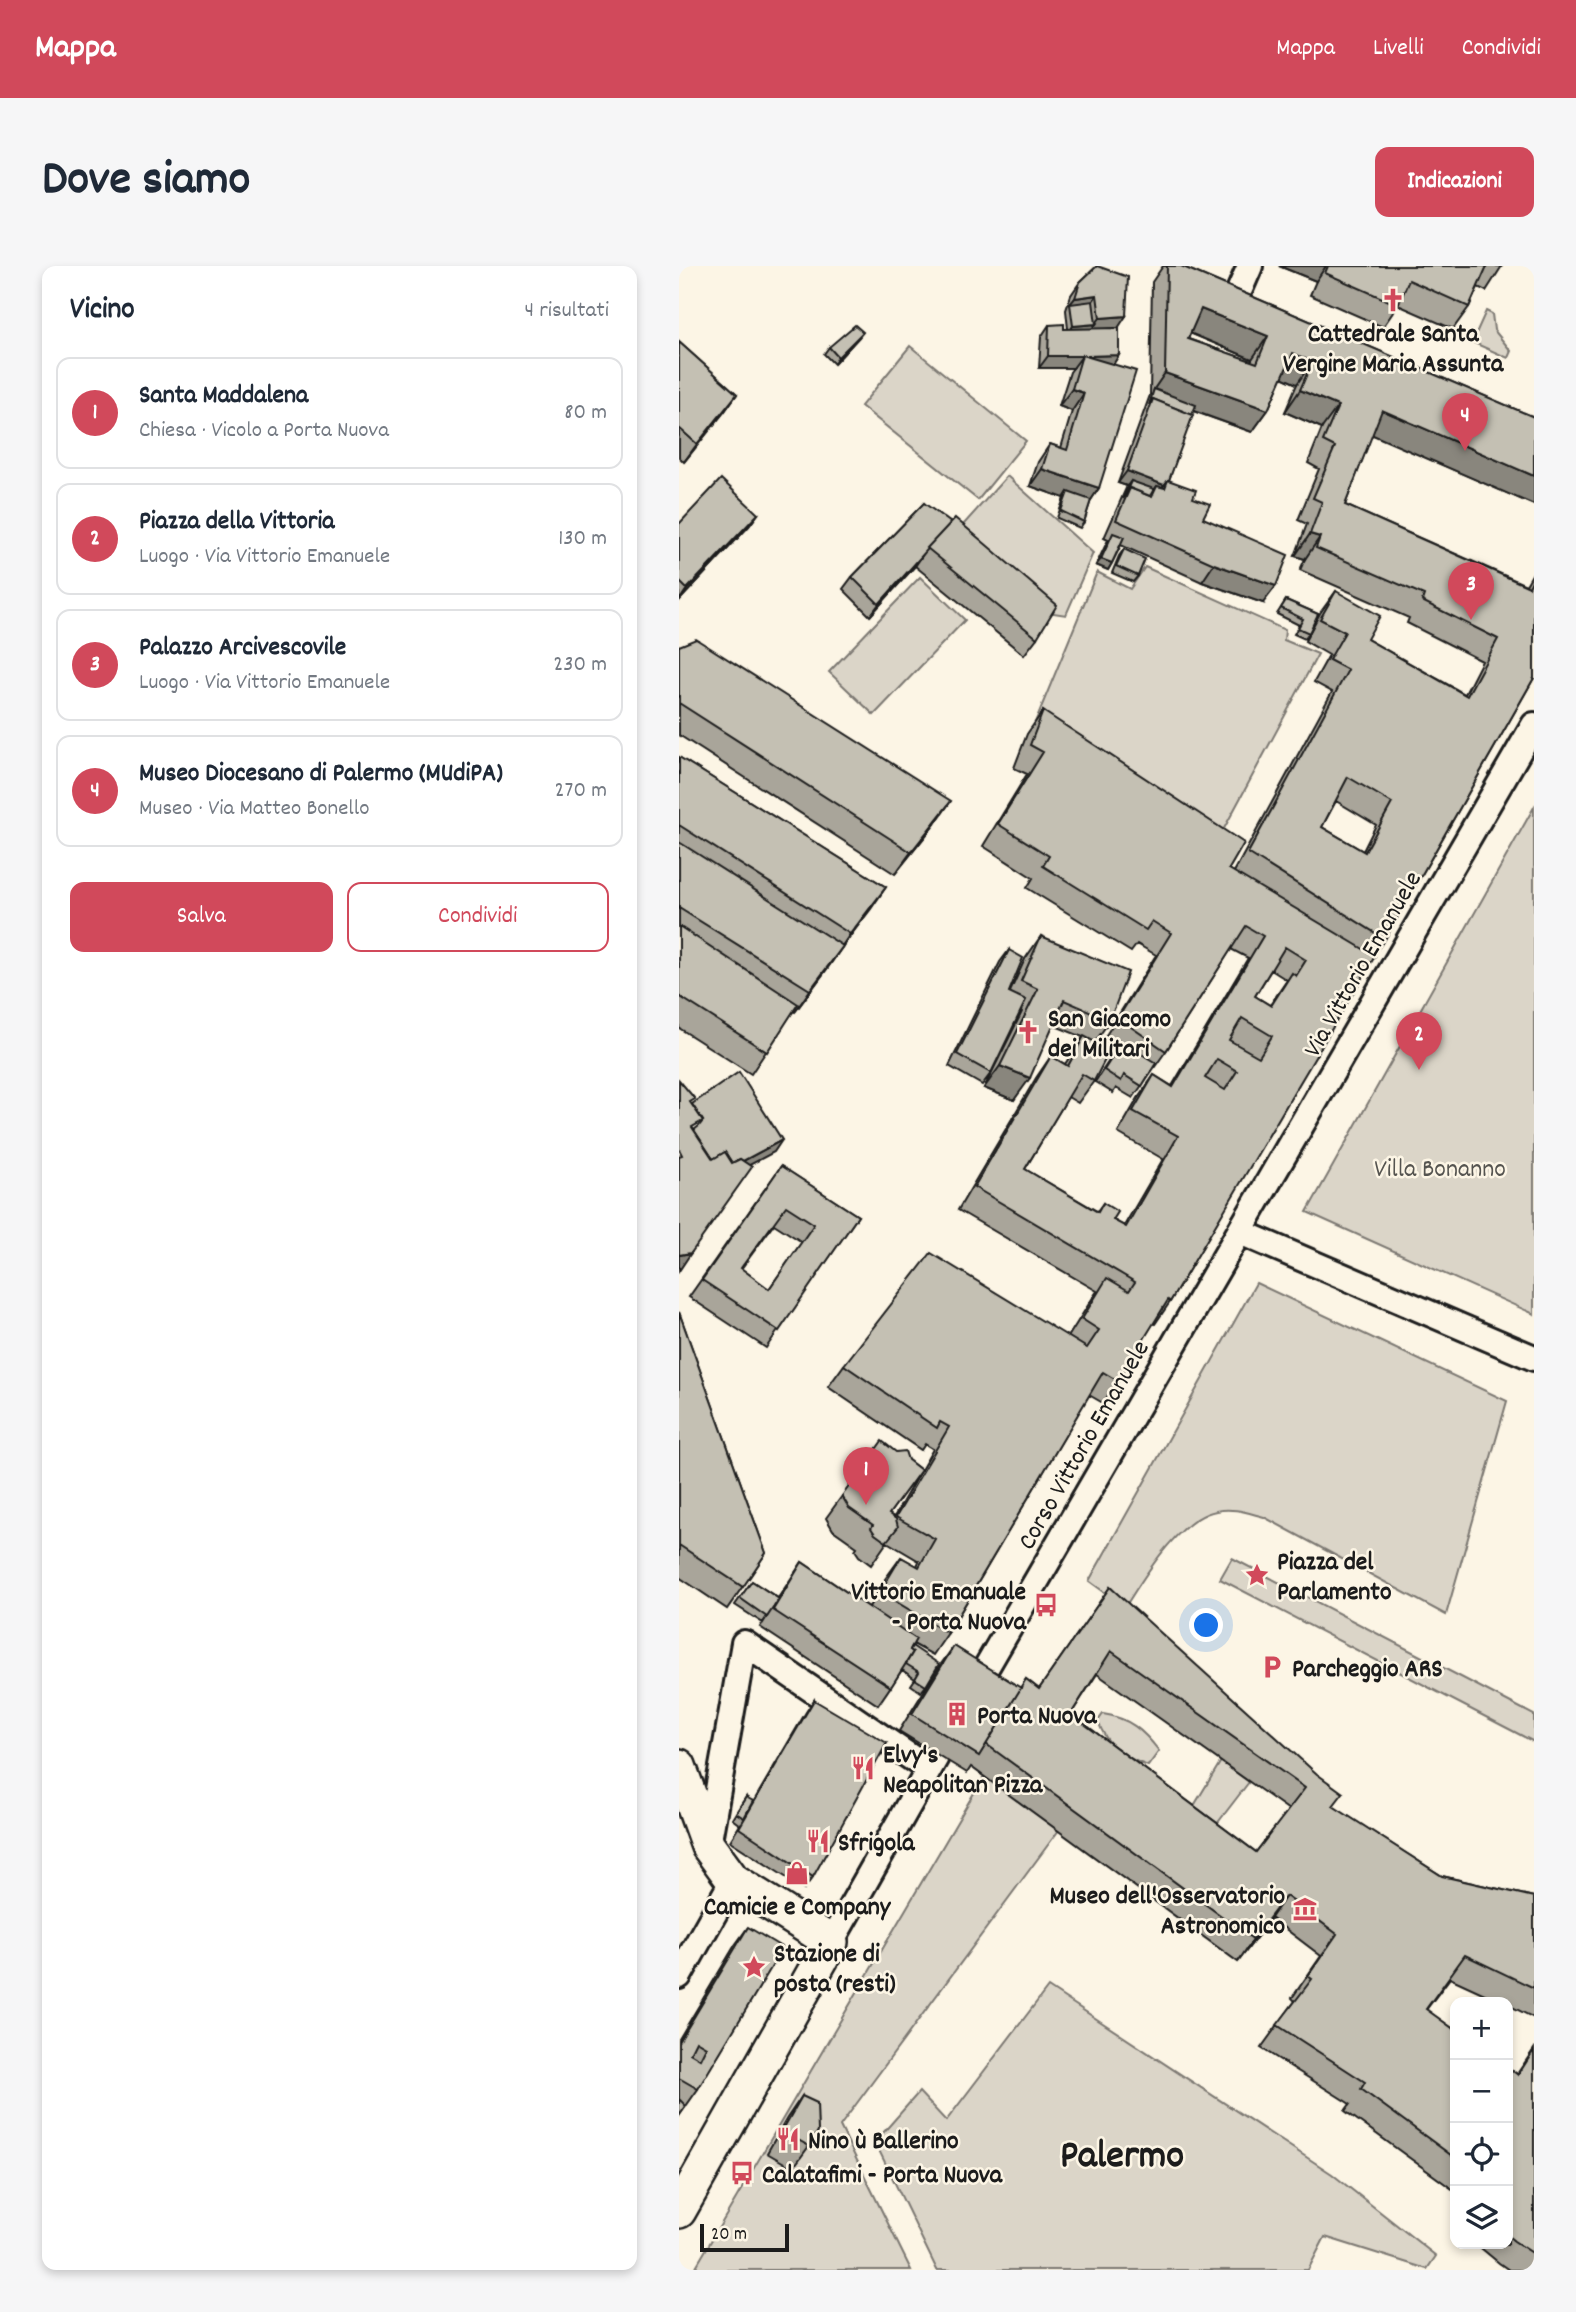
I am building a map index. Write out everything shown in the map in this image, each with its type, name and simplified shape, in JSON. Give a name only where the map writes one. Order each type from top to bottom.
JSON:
[{"type":"street","points":[[1237,296],[1250,266]]},
{"type":"street","points":[[1214,286],[1263,307]]},
{"type":"street","name":"Via Vittorio Emanuele","points":[[1240,1232],[1534,725]]},
{"type":"street","points":[[1240,1232],[1534,1358]]},
{"type":"street","name":"Corso Vittorio Emanuele","points":[[976,1685],[1240,1232]]},
{"type":"street","points":[[679,2211],[933,1762],[744,1643],[708,1846]]},
{"type":"street","points":[[679,1766],[708,1846],[733,1881],[831,1942]]},
{"type":"street","points":[[679,1976],[733,1881]]},
{"type":"green space","points":[[1486,311],[1492,314],[1494,330],[1511,351],[1508,358],[1472,342]]},
{"type":"green space","points":[[910,346],[1026,441],[978,500],[861,406]]},
{"type":"green space","points":[[1007,476],[1093,553],[1066,615],[1041,611],[955,534]]},
{"type":"green space","points":[[1145,567],[1285,630],[1284,640],[1318,654],[1213,849],[1031,732],[1097,572],[1130,589]]},
{"type":"green space","points":[[920,577],[965,620],[874,715],[829,672]]},
{"type":"green space","name":"Villa Bonanno","points":[[1534,807],[1534,1314],[1307,1212]]},
{"type":"green space","points":[[1256,1283],[1507,1401],[1446,1615],[1264,1517],[1234,1510],[1216,1511],[1189,1525],[1164,1550],[1125,1607],[1089,1581]]},
{"type":"green space","points":[[1232,1558],[1534,1715],[1534,1742],[1220,1579]]},
{"type":"green space","points":[[1103,1714],[1128,1722],[1153,1744],[1159,1751],[1148,1766],[1124,1755],[1111,1744],[1098,1721]]},
{"type":"green space","points":[[1221,1761],[1249,1782],[1216,1825],[1192,1809]]},
{"type":"green space","points":[[984,1776],[1059,1830],[840,2126],[911,2270],[694,2270]]},
{"type":"green space","points":[[1048,1987],[1332,2174],[1436,2256],[1427,2269],[1325,2237],[1308,2270],[937,2270],[875,2142],[919,2092],[946,2121]]},
{"type":"building","points":[[1097,266],[1128,277],[1126,316],[1100,318],[1097,295],[1075,298],[1080,282]]},
{"type":"building","points":[[1167,266],[1181,266],[1534,417],[1534,476],[1382,410],[1345,505],[1529,587],[1534,577],[1534,678],[1385,939],[1248,853],[1348,670],[1329,660],[1345,632],[1320,619],[1336,591],[1380,616],[1367,639],[1467,696],[1498,639],[1422,601],[1424,595],[1316,548],[1320,537],[1310,534],[1322,502],[1313,498],[1335,447],[1323,441],[1338,406],[1300,390],[1312,362],[1293,353],[1268,410],[1165,373]],"holes":[[[1201,309],[1268,336],[1257,363],[1188,339]],[[1348,777],[1392,803],[1365,852],[1322,827]]]},
{"type":"building","points":[[1328,266],[1487,266],[1469,307],[1409,280],[1398,305],[1325,273]]},
{"type":"building","points":[[1093,301],[1096,324],[1073,326],[1070,304]]},
{"type":"building","points":[[1064,324],[1064,329],[1119,328],[1119,355],[1048,356],[1049,325]]},
{"type":"building","points":[[855,325],[863,332],[838,357],[829,347]]},
{"type":"building","points":[[679,342],[737,394],[697,444],[679,428]]},
{"type":"building","points":[[1082,355],[1136,371],[1099,488],[1042,469],[1050,444],[1067,450],[1084,393],[1072,389]]},
{"type":"building","points":[[1154,389],[1196,405],[1192,415],[1153,399],[1149,405]]},
{"type":"building","points":[[1153,399],[1193,415],[1169,480],[1164,485],[1127,471]]},
{"type":"building","points":[[721,479],[758,514],[687,589],[679,581],[679,524]]},
{"type":"building","points":[[1168,480],[1196,490],[1193,498],[1210,504],[1203,518],[1288,555],[1276,586],[1214,564],[1116,520],[1130,488],[1152,497],[1157,486],[1165,488]]},
{"type":"building","points":[[1131,481],[1154,489],[1150,496],[1130,488],[1123,499]]},
{"type":"building","points":[[1068,492],[1091,500],[1084,522],[1061,511]]},
{"type":"building","points":[[924,503],[951,523],[879,604],[852,577]]},
{"type":"building","points":[[955,518],[1057,605],[1037,638],[927,548]]},
{"type":"building","points":[[1113,533],[1124,537],[1112,563],[1101,559]]},
{"type":"building","points":[[1124,549],[1145,559],[1138,576],[1116,566]]},
{"type":"building","points":[[1286,600],[1318,614],[1309,633],[1298,628],[1303,619],[1281,608]]},
{"type":"building","points":[[696,639],[951,801],[911,852],[679,703],[679,646]]},
{"type":"building","points":[[1043,711],[1244,843],[1229,869],[1375,956],[1170,1302],[1168,1300],[1118,1381],[1103,1372],[948,1633],[880,1592],[901,1557],[919,1567],[935,1539],[896,1517],[949,1427],[940,1422],[937,1428],[844,1365],[931,1253],[1087,1348],[1099,1330],[1082,1319],[1107,1278],[1129,1291],[1135,1282],[974,1187],[1051,1056],[1068,1066],[1084,1036],[1110,1050],[1094,1081],[1082,1074],[1025,1169],[1098,1212],[1103,1203],[1118,1212],[1113,1220],[1126,1227],[1178,1136],[1133,1111],[1154,1075],[1173,1087],[1263,936],[1246,926],[1166,1051],[1118,1018],[1171,933],[1152,921],[1146,930],[1043,866],[1049,856],[998,824],[1043,752],[1030,745]],"holes":[[[1285,947],[1306,960],[1296,976],[1292,973],[1271,1006],[1255,996]],[[1242,1018],[1272,1036],[1259,1057],[1229,1040]],[[1217,1059],[1237,1071],[1225,1090],[1205,1078]]]},
{"type":"building","points":[[679,757],[886,887],[850,934],[679,825]]},
{"type":"building","points":[[679,842],[843,946],[810,990],[679,908]]},
{"type":"building","points":[[679,926],[798,1004],[767,1052],[679,996]]},
{"type":"building","points":[[1041,936],[1128,972],[1110,1020],[1064,1000],[1030,1078],[1000,1066],[1038,989],[1021,981]]},
{"type":"building","points":[[1009,950],[1023,958],[1009,992],[1026,1000],[991,1073],[957,1054]]},
{"type":"building","points":[[1122,1042],[1156,1063],[1142,1086],[1124,1075],[1121,1081],[1104,1070]]},
{"type":"building","points":[[739,1072],[782,1140],[743,1161],[740,1159],[732,1163],[725,1152],[713,1159],[694,1130],[703,1121],[692,1104]]},
{"type":"building","points":[[679,1080],[695,1099],[690,1102],[703,1121],[692,1127],[713,1159],[725,1152],[732,1163],[740,1159],[752,1167],[691,1253],[679,1255],[679,1156],[682,1155],[679,1149]]},
{"type":"building","points":[[781,1166],[858,1216],[779,1331],[702,1280]],"holes":[[[786,1206],[814,1224],[769,1289],[741,1268]]]},
{"type":"building","points":[[679,1312],[766,1553],[743,1587],[679,1545]]},
{"type":"building","points":[[882,1441],[896,1452],[905,1451],[908,1460],[921,1470],[889,1514],[896,1519],[898,1527],[886,1542],[875,1534],[871,1528],[873,1525],[849,1508],[842,1496]]},
{"type":"building","points":[[802,1562],[916,1639],[910,1650],[913,1652],[891,1687],[773,1610]]},
{"type":"building","points":[[752,1581],[779,1599],[767,1617],[740,1598]]},
{"type":"building","points":[[1110,1587],[1317,1774],[1343,1793],[1333,1806],[1442,1876],[1534,1897],[1534,1988],[1465,1955],[1426,2009],[1450,2026],[1450,2154],[1361,2089],[1365,2082],[1277,2025],[1312,1979],[1308,1976],[1337,1934],[1286,1896],[1253,1939],[986,1744],[1026,1679],[1039,1689]],"holes":[[[1111,1651],[1305,1788],[1256,1852],[1071,1714]]]},
{"type":"building","points":[[912,1646],[939,1664],[926,1686],[915,1679],[919,1672],[906,1664],[913,1652],[910,1650]]},
{"type":"building","name":"Porta Nuova","points":[[954,1646],[1021,1688],[979,1756],[912,1714]]},
{"type":"building","points":[[814,1700],[887,1743],[813,1877],[739,1828]]},
{"type":"building","points":[[746,1797],[753,1801],[744,1818],[736,1813]]},
{"type":"building","points":[[748,1927],[783,1948],[698,2089],[679,2078],[679,2042]],"holes":[[[696,2041],[706,2047],[700,2059],[690,2053]]]},
{"type":"building","points":[[1534,2050],[1534,2254],[1513,2240],[1513,2071],[1518,2075]]},
{"type":"building","points":[[802,2096],[817,2103],[818,2131],[809,2146],[782,2131]]},
{"type":"building","points":[[679,2099],[686,2106],[679,2116]]},
{"type":"place","name":"Cattedrale Santa Vergine Maria Assunta","points":[[1393,300]]},
{"type":"place","name":"Museo Diocesano di Palermo (MUdiPA)","points":[[1465,451]]},
{"type":"place","name":"Palazzo Arcivescovile","points":[[1471,620]]},
{"type":"place","name":"San Giacomo dei Militari","points":[[1028,1032]]},
{"type":"place","name":"Piazza della Vittoria","points":[[1419,1070]]},
{"type":"place","name":"Santa Maddalena","points":[[866,1505]]},
{"type":"place","name":"Piazza del Parlamento","points":[[1257,1575]]},
{"type":"place","name":"Vittorio Emanuale - Porta Nuova","points":[[1046,1605]]},
{"type":"place","name":"Parcheggio ARS","points":[[1272,1667]]},
{"type":"place","name":"Porta Nuova","points":[[957,1714]]},
{"type":"place","name":"Elvy's Neapolitan Pizza","points":[[863,1768]]},
{"type":"place","name":"Sfrigola","points":[[818,1841]]},
{"type":"place","name":"Camicie e Company","points":[[797,1873]]},
{"type":"place","name":"Museo dell'Osservatorio Astronomico","points":[[1305,1909]]},
{"type":"place","name":"Stazione di posta (resti)","points":[[754,1967]]},
{"type":"place","name":"Nino ù Ballerino","points":[[788,2139]]},
{"type":"place","name":"Calatafimi - Porta Nuova","points":[[742,2173]]},
{"type":"district","name":"Palermo","points":[[1122,2152]]}]
